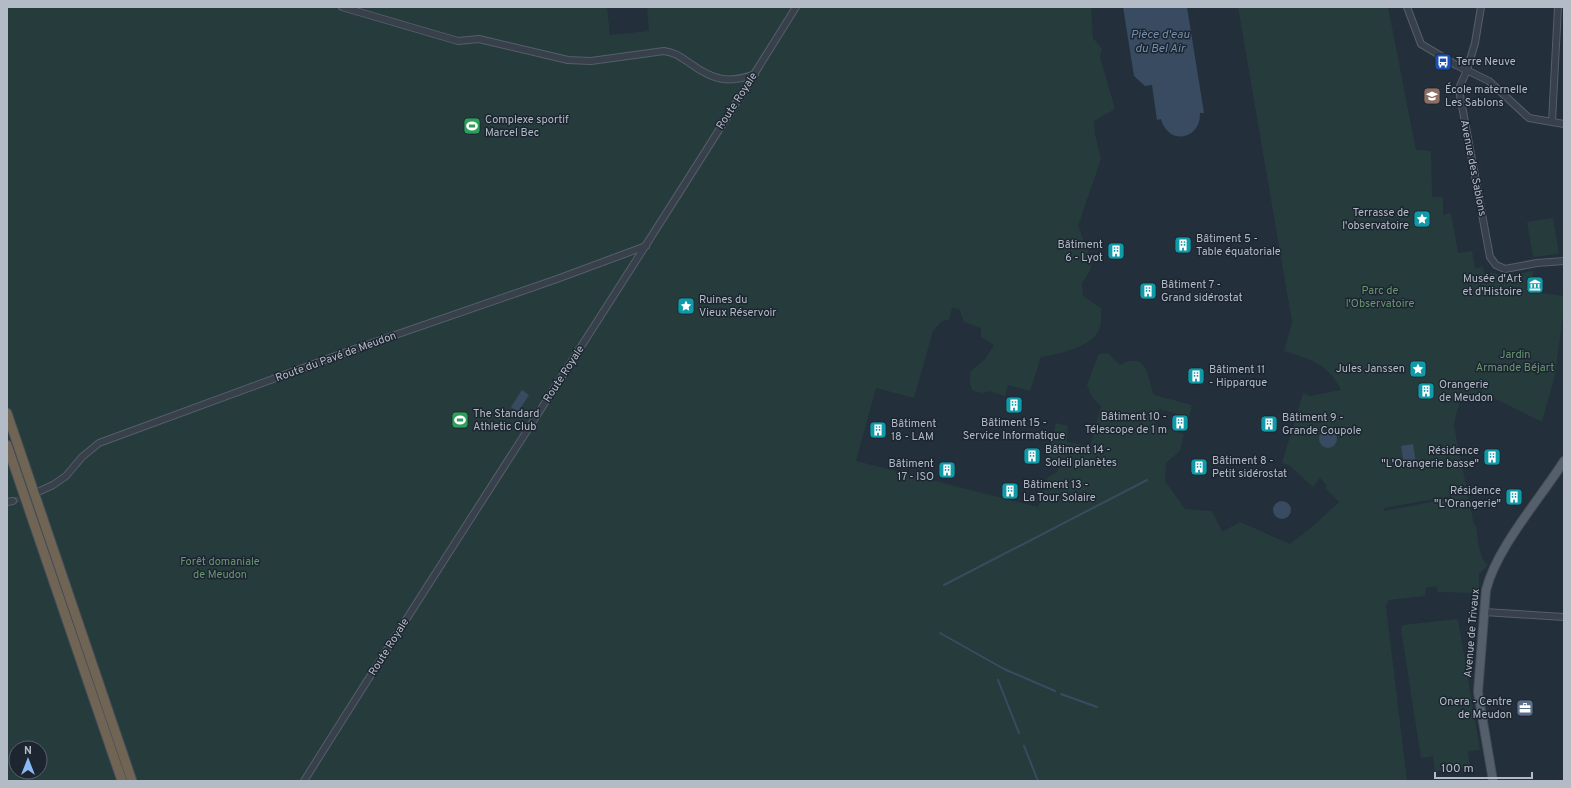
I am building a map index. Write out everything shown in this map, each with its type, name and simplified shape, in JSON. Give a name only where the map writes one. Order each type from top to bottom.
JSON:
[{"type":"highway","points":[[7,413],[132,781]]},
{"type":"highway","points":[[7,445],[122,781]]},
{"type":"main road","name":"Avenue de Trivaux","points":[[1493,781],[1478,692],[1488,580],[1496,563],[1522,522],[1564,461]]},
{"type":"street","points":[[342,7],[458,41],[479,39],[568,60],[591,61],[664,51],[675,53],[707,76],[717,79],[745,78],[755,74]]},
{"type":"street","name":"Route Royale","points":[[304,781],[440,566],[646,246],[796,7]]},
{"type":"street","points":[[1407,7],[1421,44],[1442,57],[1489,81],[1529,118],[1564,124]]},
{"type":"street","name":"Avenue des Sablons","points":[[1481,7],[1475,43],[1462,81],[1460,95],[1490,257],[1496,266],[1505,268],[1564,261]]},
{"type":"street","points":[[1552,122],[1558,7]]},
{"type":"street","name":"Route du Pavé de Meudon","points":[[40,491],[53,486],[66,476],[82,457],[99,443],[349,351],[557,279],[646,246]]},
{"type":"street","points":[[1484,612],[1564,617]]},
{"type":"green space","name":"Forêt domaniale de Meudon","points":[[7,7],[607,7],[610,35],[649,31],[647,7],[1091,7],[1093,38],[1102,49],[1100,57],[1115,109],[1094,121],[1095,134],[1101,159],[1078,226],[1092,262],[1090,271],[1082,283],[1083,296],[1101,308],[1101,323],[1099,330],[1095,336],[1081,346],[1064,352],[1041,357],[1030,391],[1008,385],[1005,396],[989,391],[984,393],[973,391],[970,384],[970,372],[986,358],[994,345],[981,337],[981,328],[964,322],[959,309],[952,308],[949,320],[942,321],[933,331],[914,398],[876,388],[856,461],[1038,507],[1048,477],[1057,472],[1060,465],[1048,455],[1056,423],[1068,426],[1067,442],[1090,446],[1101,406],[1092,397],[1087,385],[1099,354],[1108,353],[1120,365],[1129,361],[1141,363],[1147,373],[1154,395],[1192,405],[1189,417],[1159,409],[1155,425],[1184,434],[1180,451],[1166,463],[1165,481],[1185,509],[1212,511],[1222,532],[1240,522],[1290,544],[1313,526],[1339,502],[1325,488],[1327,486],[1320,478],[1313,487],[1289,465],[1282,463],[1303,393],[1310,396],[1341,390],[1330,373],[1317,363],[1284,351],[1292,322],[1238,7],[1388,7],[1416,150],[1431,151],[1432,197],[1443,197],[1443,215],[1451,213],[1458,253],[1472,251],[1475,268],[1483,267],[1484,273],[1494,273],[1503,276],[1533,271],[1532,292],[1564,296],[1555,375],[1542,422],[1486,394],[1463,394],[1456,414],[1454,426],[1474,525],[1476,526],[1480,552],[1488,565],[1479,574],[1479,593],[1438,592],[1436,586],[1426,588],[1425,596],[1389,600],[1386,606],[1407,781],[7,781]],"holes":[[[1452,496],[1452,498],[1384,511],[1384,508]]]},
{"type":"green space","points":[[1553,218],[1559,254],[1533,257],[1527,222]]},
{"type":"green space","points":[[1458,619],[1480,750],[1468,751],[1470,767],[1435,771],[1433,756],[1421,758],[1401,629],[1403,625]]},
{"type":"water","name":"Pièce d'eau du Bel Air","points":[[1123,7],[1187,7],[1204,113],[1200,113],[1199,122],[1190,134],[1177,136],[1170,133],[1165,128],[1161,119],[1157,120],[1152,85],[1145,86],[1134,76]]},
{"type":"water","points":[[522,390],[529,395],[518,412],[511,407]]},
{"type":"water","points":[[1328,430],[1334,433],[1337,439],[1334,445],[1328,448],[1322,445],[1319,439],[1322,433]]},
{"type":"water","points":[[1413,444],[1416,463],[1404,465],[1401,446]]},
{"type":"water","points":[[1282,501],[1288,504],[1291,510],[1288,516],[1282,519],[1276,516],[1273,510],[1276,504]]},
{"type":"waterway","points":[[944,585],[1147,480]]},
{"type":"waterway","points":[[940,633],[1004,669],[1055,691]]},
{"type":"waterway","points":[[998,680],[1019,733]]},
{"type":"waterway","points":[[1061,694],[1097,707]]},
{"type":"waterway","points":[[1024,746],[1038,781]]},
{"type":"tunnel","points":[[13,501],[38,492]]},
{"type":"place","name":"Terre Neuve","points":[[1443,62]]},
{"type":"place","name":"École maternelle Les Sablons","points":[[1432,96]]},
{"type":"place","name":"Complexe sportif Marcel Bec","points":[[472,126]]},
{"type":"place","name":"Terrasse de l'observatoire","points":[[1422,219]]},
{"type":"place","name":"Bâtiment 5 - Table équatoriale","points":[[1183,245]]},
{"type":"place","name":"Bâtiment 6 - Lyot","points":[[1116,251]]},
{"type":"place","name":"Musée d'Art et d'Histoire","points":[[1535,285]]},
{"type":"place","name":"Bâtiment 7 - Grand sidérostat","points":[[1148,291]]},
{"type":"place","name":"Ruines du Vieux Réservoir","points":[[686,306]]},
{"type":"place","name":"Jules Janssen","points":[[1418,369]]},
{"type":"place","name":"Bâtiment 11 - Hipparque","points":[[1196,376]]},
{"type":"place","name":"Orangerie de Meudon","points":[[1426,391]]},
{"type":"place","name":"Bâtiment 15 - Service Informatique","points":[[1014,405]]},
{"type":"place","name":"The Standard Athletic Club","points":[[460,420]]},
{"type":"place","name":"Bâtiment 10 - Télescope de 1 m","points":[[1180,423]]},
{"type":"place","name":"Bâtiment 9 - Grande Coupole","points":[[1269,424]]},
{"type":"place","name":"Bâtiment 18 - LAM","points":[[878,430]]},
{"type":"place","name":"Bâtiment 14 - Soleil planètes","points":[[1032,456]]},
{"type":"place","name":"Résidence \"L'Orangerie basse\"","points":[[1492,457]]},
{"type":"place","name":"Bâtiment 8 - Petit sidérostat","points":[[1199,467]]},
{"type":"place","name":"Bâtiment 17 - ISO","points":[[947,470]]},
{"type":"place","name":"Bâtiment 13 - La Tour Solaire","points":[[1010,491]]},
{"type":"place","name":"Résidence \"L'Orangerie\"","points":[[1514,497]]},
{"type":"place","name":"Onera - Centre de Meudon","points":[[1525,708]]},
{"type":"park label","name":"Parc de l'Observatoire","points":[[1380,297]]},
{"type":"park label","name":"Jardin Armande Béjart","points":[[1515,361]]}]
